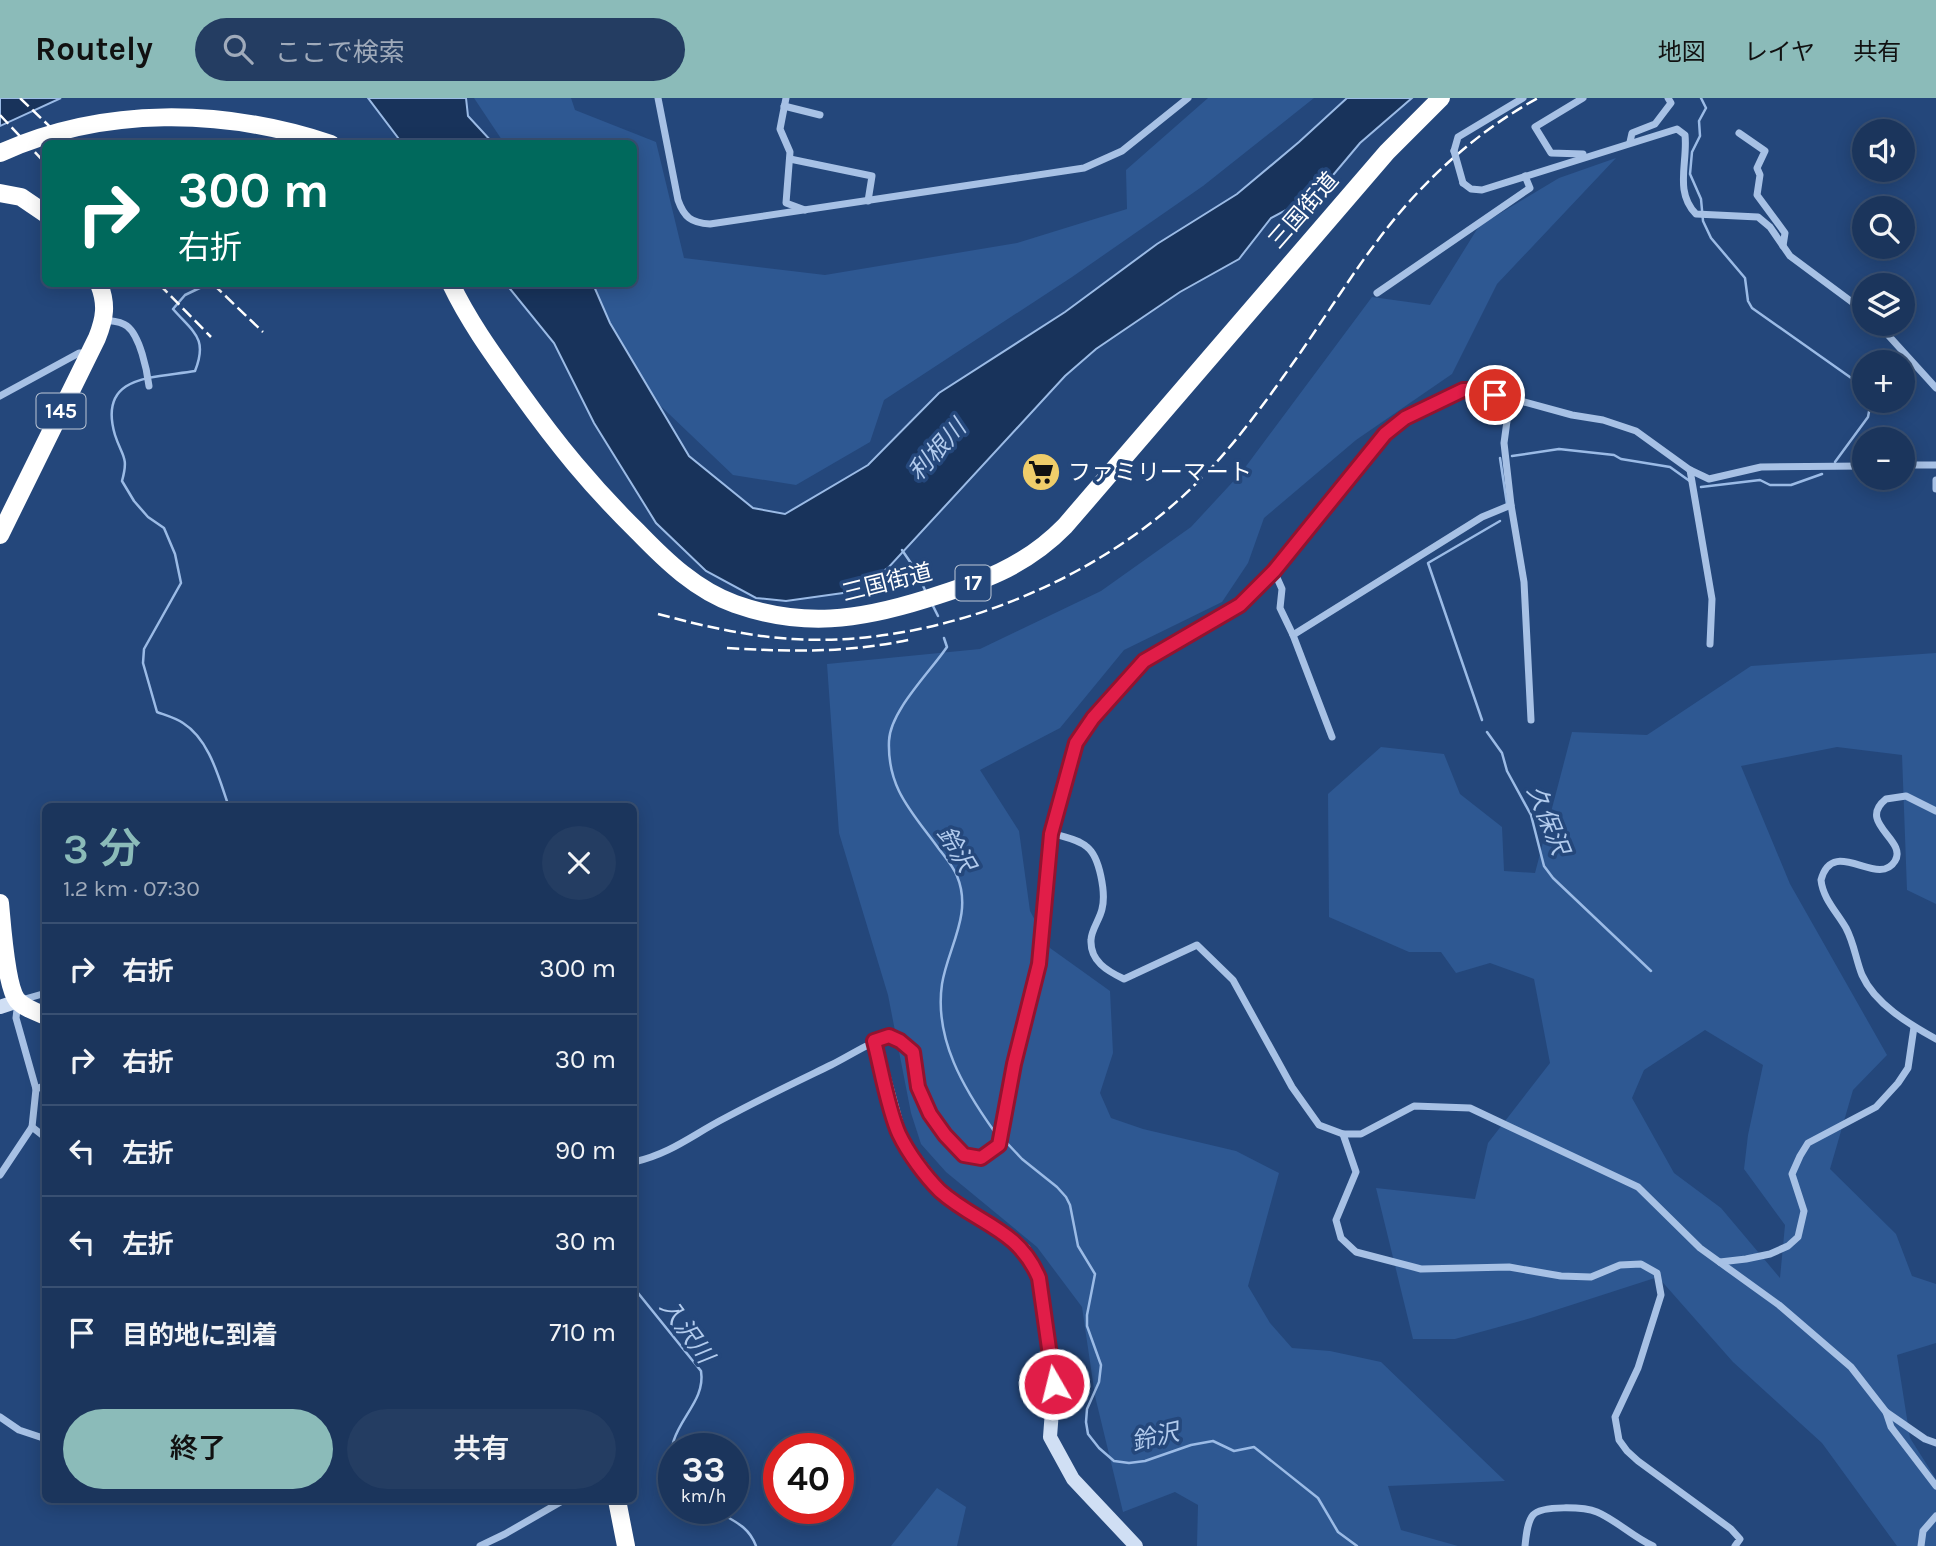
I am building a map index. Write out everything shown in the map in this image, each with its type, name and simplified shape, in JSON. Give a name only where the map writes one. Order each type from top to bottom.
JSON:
[{"type":"highway","name":"三国街道","points":[[453,287],[476,330],[565,455],[671,565],[711,593],[732,603],[793,618],[846,619],[895,608],[968,585],[1022,562],[1041,548],[1065,526],[1378,162],[1441,98]]},
{"type":"highway","points":[[0,153],[42,136],[71,129],[159,116],[213,118],[252,124],[315,140]]},
{"type":"highway","points":[[0,193],[30,201],[42,211]]},
{"type":"highway","name":"145","points":[[0,535],[91,353],[104,320],[104,298],[100,287]]},
{"type":"highway","points":[[0,904],[9,972],[18,1001],[42,1014]]},
{"type":"highway","points":[[615,1503],[626,1546]]},
{"type":"street","points":[[658,98],[678,200],[683,213],[696,223],[710,224],[1084,168],[1122,151],[1188,98]]},
{"type":"street","points":[[1523,98],[1458,137],[1454,151],[1463,183],[1471,189],[1482,190],[1590,154],[1677,129],[1685,135],[1682,172],[1690,209],[1696,214],[1709,216],[1758,217],[1770,227],[1790,256],[1852,300]]},
{"type":"street","points":[[1583,98],[1535,127],[1551,153],[1590,154]]},
{"type":"street","points":[[1630,142],[1632,132],[1655,124],[1671,103],[1668,98]]},
{"type":"street","points":[[806,210],[786,203],[790,152],[780,130],[785,102],[820,115]]},
{"type":"street","points":[[1739,133],[1765,151],[1756,168],[1760,175],[1757,195],[1784,233],[1783,246]]},
{"type":"street","points":[[790,159],[872,176],[868,201]]},
{"type":"street","points":[[1377,293],[1530,188],[1524,176]]},
{"type":"street","points":[[104,320],[129,327],[142,354],[149,386]]},
{"type":"street","points":[[1889,336],[1936,388]]},
{"type":"street","points":[[0,396],[79,353],[91,353]]},
{"type":"street","points":[[637,1161],[681,1145],[723,1118],[874,1041],[889,1036],[913,1052],[918,1087],[930,1114],[964,1155],[981,1158],[999,1145],[1014,1064],[1039,964],[1051,834],[1076,743],[1093,718],[1144,661],[1240,605],[1274,571],[1385,434],[1405,418],[1463,390],[1480,390],[1572,415],[1603,419],[1636,431],[1690,470],[1709,480],[1761,467],[1852,466]]},
{"type":"street","points":[[1510,399],[1504,443],[1524,582],[1531,720]]},
{"type":"street","points":[[1915,465],[1936,465]]},
{"type":"street","points":[[1690,470],[1712,599],[1710,643]]},
{"type":"street","points":[[1936,480],[1936,489]]},
{"type":"street","points":[[1293,635],[1482,517],[1511,505]]},
{"type":"street","points":[[1274,571],[1282,589],[1280,608],[1332,737]]},
{"type":"street","points":[[1936,811],[1906,796],[1891,797],[1883,801],[1878,810],[1879,823],[1885,835],[1895,844],[1898,853],[1895,862],[1879,869],[1836,861],[1826,868],[1821,880],[1828,902],[1851,939],[1867,985],[1891,1009],[1914,1027],[1936,1039]]},
{"type":"street","points":[[1051,834],[1076,840],[1089,847],[1102,877],[1103,907],[1090,939],[1096,960],[1107,971],[1124,979],[1197,945],[1233,980],[1292,1087],[1319,1125],[1343,1134],[1360,1134],[1413,1106],[1470,1108],[1638,1187],[1700,1248],[1779,1305],[1851,1367],[1886,1412],[1925,1439],[1936,1443]]},
{"type":"street","points":[[0,1007],[42,994]]},
{"type":"street","points":[[0,1175],[32,1127],[36,1090],[16,1018],[18,1001]]},
{"type":"street","points":[[1720,1262],[1770,1254],[1798,1237],[1804,1211],[1792,1174],[1800,1156],[1808,1143],[1876,1107],[1898,1083],[1908,1068],[1914,1027]]},
{"type":"street","points":[[874,1041],[899,1133],[910,1152],[938,1189],[961,1208],[1011,1238],[1033,1263],[1039,1278],[1054,1384],[1050,1437],[1073,1479],[1136,1546]]},
{"type":"street","points":[[36,1090],[42,1087]]},
{"type":"street","points":[[32,1127],[42,1135]]},
{"type":"street","points":[[1343,1134],[1356,1172],[1336,1220],[1341,1238],[1356,1252],[1421,1269],[1509,1266],[1561,1276],[1591,1277],[1620,1265],[1641,1264],[1657,1273],[1661,1295],[1638,1368],[1615,1418],[1619,1440],[1638,1461],[1731,1529],[1740,1539],[1735,1546]]},
{"type":"street","points":[[1886,1412],[1891,1427],[1936,1486]]},
{"type":"street","points":[[0,1417],[19,1430],[42,1438]]},
{"type":"street","points":[[480,1546],[559,1503]]},
{"type":"street","points":[[1525,1546],[1535,1512],[1580,1508],[1595,1511],[1653,1546]]},
{"type":"street","points":[[1921,1546],[1923,1531],[1936,1516]]},
{"type":"shaded area","points":[[474,98],[571,98],[575,110],[656,142],[684,258],[825,275],[1017,243],[1127,209],[1126,170],[1208,98],[1314,98],[1203,186],[1072,277],[884,400],[870,442],[796,485],[733,475],[603,351],[592,287],[637,287],[637,140],[502,140]]},
{"type":"shaded area","points":[[1616,158],[1497,284],[1452,374],[1356,440],[1264,518],[1248,563],[1222,602],[1124,650],[1060,728],[980,770],[1019,831],[1030,911],[1050,948],[1110,991],[1113,1053],[1100,1093],[1111,1118],[1143,1129],[1236,1151],[1279,1173],[1248,1286],[1270,1323],[1292,1348],[1330,1351],[1381,1362],[1505,1481],[1388,1486],[1401,1530],[1458,1546],[1197,1546],[1198,1505],[1175,1492],[1123,1512],[1095,1396],[1082,1307],[1037,1247],[946,1172],[921,1144],[911,1113],[888,995],[839,833],[827,664],[980,649],[1101,591],[1191,527],[1241,473],[1372,297],[1430,305],[1479,226],[1559,178]]},
{"type":"shaded area","points":[[1936,653],[1936,904],[1907,890],[1902,755],[1837,747],[1741,766],[1790,884],[1887,1055],[1853,1090],[1830,1169],[1896,1234],[1912,1276],[1936,1284],[1936,1343],[1897,1355],[1910,1438],[1936,1479],[1936,1546],[1897,1546],[1822,1443],[1733,1362],[1658,1277],[1531,1318],[1455,1339],[1413,1339],[1376,1188],[1475,1199],[1488,1143],[1550,1063],[1534,979],[1490,963],[1456,973],[1441,952],[1409,952],[1329,917],[1328,794],[1381,747],[1444,754],[1460,794],[1502,827],[1504,871],[1535,873],[1572,732],[1647,735],[1751,666]],"holes":[[[1705,1030],[1763,1065],[1748,1135],[1744,1169],[1785,1225],[1780,1278],[1721,1208],[1674,1173],[1632,1098],[1644,1070]]]},
{"type":"shaded area","points":[[937,1488],[966,1507],[957,1546],[891,1546]]},
{"type":"water","points":[[0,98],[61,98],[0,126]]},
{"type":"water","points":[[368,98],[466,98],[468,116],[490,140],[400,140]]},
{"type":"water","name":"利根川","points":[[1347,98],[1412,98],[1360,143],[1318,193],[1271,218],[1239,259],[1180,292],[1096,349],[1065,376],[888,568],[843,593],[786,601],[756,598],[706,571],[656,523],[594,423],[554,343],[508,287],[594,287],[610,323],[689,456],[753,508],[785,514],[868,465],[939,393],[1065,312],[1157,244],[1237,194]]},
{"type":"waterway","name":"久保沢","points":[[1701,98],[1706,108],[1699,121],[1700,136],[1692,152],[1690,174],[1701,199],[1703,221],[1711,238],[1745,278],[1748,301],[1752,308],[1852,379]]},
{"type":"waterway","name":"入沢川","points":[[202,287],[185,295],[173,309],[197,337],[200,351],[195,371],[147,378],[133,383],[122,390],[114,400],[112,415],[115,435],[125,461],[122,481],[148,517],[164,528],[175,554],[181,583],[144,649],[143,663],[157,712],[180,721],[200,739],[212,761],[228,803]]},
{"type":"waterway","name":"久保沢","points":[[1835,462],[1869,413]]},
{"type":"waterway","name":"久保沢","points":[[1512,456],[1559,449],[1614,455],[1621,459],[1670,467],[1691,482]]},
{"type":"waterway","name":"久保沢","points":[[1500,458],[1507,504]]},
{"type":"waterway","name":"久保沢","points":[[1701,487],[1760,480],[1770,485],[1791,485],[1822,474]]},
{"type":"waterway","name":"久保沢","points":[[1482,720],[1428,563],[1500,521]]},
{"type":"waterway","name":"鈴沢","points":[[902,550],[925,590]]},
{"type":"waterway","name":"鈴沢","points":[[933,606],[938,616]]},
{"type":"waterway","name":"鈴沢","points":[[944,638],[947,647],[896,717],[889,741],[890,758],[892,773],[903,800],[951,865],[961,890],[961,917],[942,984],[943,1024],[947,1044],[962,1081],[994,1131]]},
{"type":"waterway","name":"久保沢","points":[[1487,732],[1502,753],[1507,771],[1531,815],[1544,866],[1553,878],[1651,971]]},
{"type":"waterway","name":"鈴沢","points":[[1007,1143],[1066,1197],[1078,1246],[1095,1274],[1087,1326],[1101,1365],[1099,1382],[1087,1409],[1086,1422],[1088,1434],[1099,1448],[1114,1461],[1129,1463],[1145,1461],[1191,1445],[1213,1441],[1234,1451],[1254,1447],[1318,1498],[1338,1532],[1357,1546]]},
{"type":"waterway","name":"入沢川","points":[[637,1292],[701,1371],[697,1397],[677,1433]]},
{"type":"waterway","name":"入沢川","points":[[739,1524],[748,1532],[756,1546]]},
{"type":"railway","points":[[20,98],[64,140]]},
{"type":"railway","points":[[658,614],[725,630],[776,638],[843,639],[893,634],[943,624],[992,609],[1085,566],[1128,540],[1200,480],[1257,413],[1361,264],[1404,208],[1438,172],[1476,139],[1538,98]]},
{"type":"railway","points":[[0,115],[42,160]]},
{"type":"railway","points":[[162,287],[211,337]]},
{"type":"railway","points":[[216,287],[263,332]]},
{"type":"railway","points":[[727,648],[820,650],[866,647],[913,639]]},
{"type":"place","name":"ファミリーマート","points":[[1041,472]]},
{"type":"route","points":[[1054,1384],[1039,1278],[1033,1263],[1011,1238],[961,1208],[938,1189],[910,1152],[899,1133],[874,1041],[889,1036],[913,1052],[918,1087],[930,1114],[964,1155],[981,1158],[999,1145],[1014,1064],[1039,964],[1051,834],[1076,743],[1093,718],[1144,661],[1240,605],[1274,571],[1385,434],[1405,418],[1463,390],[1480,390],[1495,395]]}]
